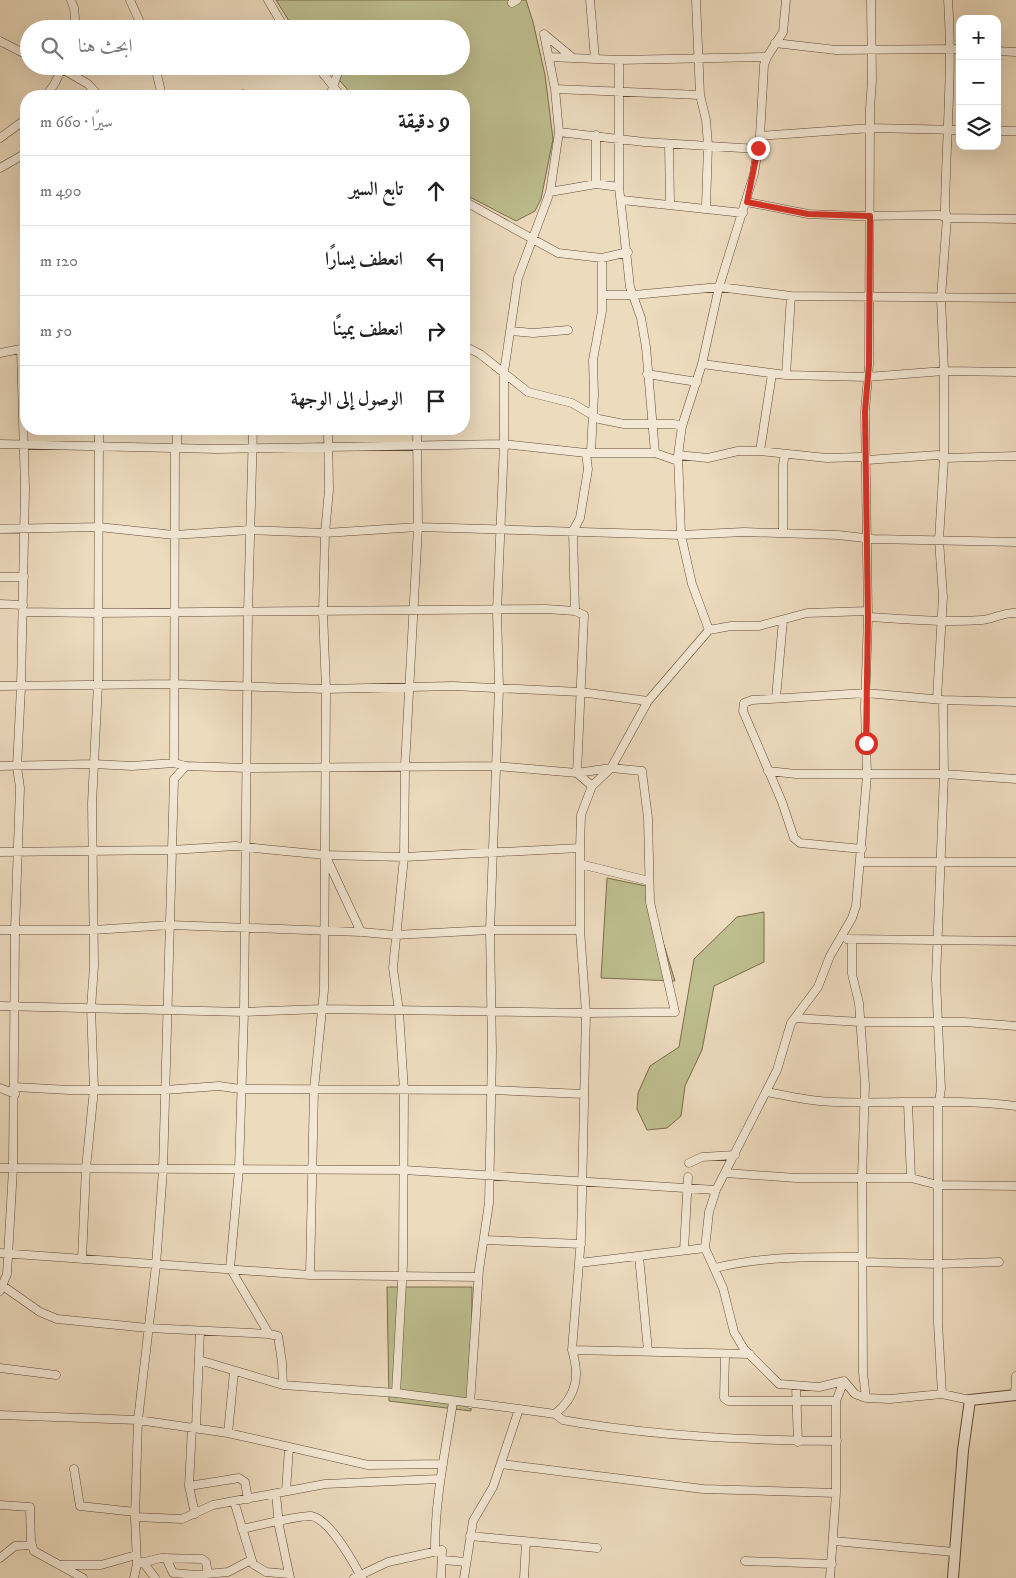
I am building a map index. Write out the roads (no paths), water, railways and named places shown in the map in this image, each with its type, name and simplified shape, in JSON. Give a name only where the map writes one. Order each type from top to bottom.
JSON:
[{"type":"street","points":[[71,0],[75,20]]},
{"type":"street","points":[[130,0],[140,20]]},
{"type":"street","points":[[268,0],[280,20]]},
{"type":"street","points":[[590,0],[595,59]]},
{"type":"street","points":[[696,0],[700,95],[706,120],[708,145],[706,207]]},
{"type":"street","points":[[709,630],[692,584],[681,535],[678,458],[682,426],[702,364],[720,287],[747,202],[760,136],[761,99],[767,57],[783,32],[786,0]]},
{"type":"street","points":[[844,1381],[819,1387],[783,1386],[775,1382],[750,1354],[734,1332],[723,1288],[705,1248],[709,1212],[716,1190],[767,1092],[795,1018],[818,987],[830,956],[852,918],[856,906],[867,775],[866,693],[868,614],[866,537],[871,0]]},
{"type":"street","points":[[942,1394],[938,1323],[938,1107],[940,1101],[936,979],[940,940],[939,862],[944,774],[940,699],[944,597],[939,540],[944,458],[944,371],[941,298],[947,218],[945,210],[946,130],[951,48],[948,0]]},
{"type":"street","points":[[470,1404],[478,1277],[489,1213],[490,930],[499,688],[497,611],[504,444],[504,372],[518,278],[550,192],[559,132],[555,89],[544,34],[574,58]]},
{"type":"street","points":[[0,40],[20,51]]},
{"type":"street","points":[[775,43],[828,50],[956,49]]},
{"type":"street","points":[[1001,51],[1016,52]]},
{"type":"street","points":[[549,57],[619,60],[767,57]]},
{"type":"street","points":[[619,60],[618,140],[620,187],[630,287],[641,318],[655,453]]},
{"type":"street","points":[[50,90],[58,75]]},
{"type":"street","points":[[74,75],[88,84],[93,90]]},
{"type":"street","points":[[157,75],[161,90]]},
{"type":"street","points":[[325,75],[337,90]]},
{"type":"street","points":[[332,90],[337,75]]},
{"type":"street","points":[[555,89],[619,90],[700,95]]},
{"type":"street","points":[[0,138],[20,123]]},
{"type":"street","points":[[760,136],[871,128],[956,130]]},
{"type":"street","points":[[1001,131],[1016,131]]},
{"type":"street","points":[[559,132],[596,135],[618,140],[758,148]]},
{"type":"street","points":[[596,135],[596,184]]},
{"type":"street","points":[[669,144],[670,204]]},
{"type":"street","points":[[0,168],[20,156]]},
{"type":"street","points":[[550,192],[596,184],[620,187]]},
{"type":"street","points":[[622,200],[743,212]]},
{"type":"street","points":[[747,202],[808,214],[870,216],[940,215],[947,218],[1016,219]]},
{"type":"street","points":[[470,204],[558,252],[602,258],[628,252]]},
{"type":"street","points":[[576,611],[573,531],[580,518],[588,469],[588,452],[593,416],[593,360],[602,312],[602,258]]},
{"type":"street","points":[[602,295],[634,295],[720,287],[791,296],[1016,298]]},
{"type":"street","points":[[786,376],[791,296]]},
{"type":"street","points":[[511,331],[533,333],[568,330]]},
{"type":"street","points":[[0,353],[20,349]]},
{"type":"street","points":[[470,349],[480,354],[528,392],[572,403],[593,416],[624,424],[674,424],[682,426]]},
{"type":"street","points":[[702,364],[786,376],[867,377],[944,371],[1016,372]]},
{"type":"street","points":[[647,374],[697,382]]},
{"type":"street","points":[[760,450],[772,374]]},
{"type":"street","points":[[25,435],[24,577],[17,767],[20,788],[15,930],[16,1006],[13,1168],[8,1274],[2,1288],[40,1312],[57,1319],[148,1328],[278,1336],[283,1385]]},
{"type":"street","points":[[82,1260],[86,1168],[94,1089],[91,1008],[94,979],[92,851],[98,684],[99,526],[97,485],[99,435]]},
{"type":"street","points":[[174,763],[173,612],[177,435]]},
{"type":"street","points":[[253,435],[248,612],[244,1012],[240,1089],[239,1169],[230,1268],[269,1334]]},
{"type":"street","points":[[310,1275],[314,1089],[324,990],[326,689],[323,612],[325,533],[329,490],[328,435]]},
{"type":"street","points":[[396,1393],[402,1278],[404,1091],[399,1011],[393,968],[404,857],[405,766],[411,685],[418,527],[417,435]]},
{"type":"street","points":[[0,444],[253,449],[504,444],[588,452],[655,453],[678,458],[708,458],[738,451],[760,450],[827,458],[861,457],[867,460],[938,455],[944,458],[1016,456]]},
{"type":"street","points":[[783,533],[785,454]]},
{"type":"street","points":[[0,529],[99,526],[174,535],[250,530],[325,533],[418,527],[681,535],[783,533],[1016,542]]},
{"type":"street","points":[[0,577],[24,577]]},
{"type":"street","points":[[0,604],[23,609],[98,613],[414,612],[546,609],[576,611],[584,615],[577,773]]},
{"type":"street","points":[[555,1414],[572,1397],[576,1374],[572,1350],[580,1244],[586,1013],[580,930],[580,848],[582,815],[592,786],[612,768],[648,701],[709,630],[731,626],[759,626],[812,612],[942,620],[984,620],[1006,612],[1016,613]]},
{"type":"street","points":[[776,698],[783,620]]},
{"type":"street","points":[[0,686],[173,684],[326,689],[411,685],[580,692],[648,701]]},
{"type":"street","points":[[862,849],[799,843],[794,838],[743,706],[746,701],[866,693],[940,699],[1016,702]]},
{"type":"street","points":[[0,766],[94,764],[132,766],[174,763],[186,766],[247,768],[496,766],[577,773],[612,768],[642,771],[648,818],[649,881],[654,920],[668,970],[675,1012],[586,1013],[322,1009],[244,1012],[0,1006]]},
{"type":"street","points":[[134,1578],[139,1560],[135,1514],[138,1420],[156,1265],[163,1170],[174,779],[186,766]]},
{"type":"street","points":[[768,771],[796,774],[944,774],[1016,779]]},
{"type":"street","points":[[577,773],[592,786]]},
{"type":"street","points":[[0,852],[172,850],[235,846],[325,855],[404,857],[580,848]]},
{"type":"street","points":[[325,855],[361,932]]},
{"type":"street","points":[[861,862],[1016,862]]},
{"type":"street","points":[[580,864],[649,881]]},
{"type":"street","points":[[0,930],[93,930],[170,925],[395,935],[490,930],[580,930]]},
{"type":"street","points":[[840,938],[852,940],[1016,941]]},
{"type":"street","points":[[852,940],[852,974],[856,984],[863,1046],[863,1357],[866,1398]]},
{"type":"street","points":[[795,1018],[860,1022],[989,1023],[1016,1026]]},
{"type":"street","points":[[0,1088],[15,1090],[165,1090],[219,1086],[240,1089],[490,1090],[584,1094]]},
{"type":"street","points":[[767,1092],[834,1102],[908,1103],[940,1101],[1016,1106]]},
{"type":"street","points":[[908,1103],[911,1178]]},
{"type":"street","points":[[689,1162],[702,1157],[735,1155]]},
{"type":"street","points":[[0,1168],[404,1170],[582,1183],[716,1190]]},
{"type":"street","points":[[725,1174],[796,1178],[911,1178],[938,1185],[1016,1186]]},
{"type":"street","points":[[684,1250],[688,1177]]},
{"type":"street","points":[[484,1240],[580,1244]]},
{"type":"street","points":[[579,1263],[705,1248]]},
{"type":"street","points":[[0,1253],[310,1275],[402,1278],[478,1277]]},
{"type":"street","points":[[639,1256],[648,1351]]},
{"type":"street","points":[[715,1268],[775,1258],[860,1257],[864,1262],[939,1264],[999,1262]]},
{"type":"street","points":[[195,1514],[189,1486],[200,1331]]},
{"type":"street","points":[[572,1350],[750,1354]]},
{"type":"street","points":[[725,1354],[725,1399],[796,1402],[836,1401]]},
{"type":"street","points":[[199,1360],[234,1372],[283,1385],[396,1393],[453,1402],[519,1409],[555,1414],[563,1420],[631,1431],[688,1437],[798,1442],[837,1441]]},
{"type":"street","points":[[0,1368],[56,1375]]},
{"type":"street","points":[[228,1433],[234,1372]]},
{"type":"street","points":[[844,1381],[855,1394],[866,1398],[890,1399],[942,1394],[970,1400],[1015,1395],[1016,1376]]},
{"type":"street","points":[[830,1578],[836,1493],[836,1401],[844,1381]]},
{"type":"street","points":[[796,1386],[798,1442]]},
{"type":"street","points":[[953,1578],[963,1450],[970,1400]]},
{"type":"street","points":[[435,1550],[435,1513],[439,1480],[453,1402]]},
{"type":"street","points":[[464,1578],[473,1521],[493,1487],[519,1409]]},
{"type":"street","points":[[0,1414],[138,1420],[228,1433],[332,1458],[382,1466],[443,1464]]},
{"type":"street","points":[[286,1491],[289,1448]]},
{"type":"street","points":[[501,1464],[703,1489],[836,1493]]},
{"type":"street","points":[[382,1466],[383,1482]]},
{"type":"street","points":[[74,1469],[80,1506],[182,1519],[212,1505],[332,1484],[439,1480]]},
{"type":"street","points":[[189,1486],[240,1478],[245,1482],[248,1499]]},
{"type":"street","points":[[234,1501],[251,1560],[260,1570],[273,1575],[289,1576],[278,1522],[276,1494]]},
{"type":"street","points":[[0,1505],[30,1507],[32,1545],[37,1554],[83,1578]]},
{"type":"street","points":[[242,1528],[310,1516],[322,1521],[358,1577],[388,1562],[435,1550],[444,1550],[441,1578]]},
{"type":"street","points":[[470,1536],[597,1548]]},
{"type":"street","points":[[834,1541],[954,1552]]},
{"type":"street","points":[[524,1578],[526,1542]]},
{"type":"street","points":[[0,1558],[15,1546],[32,1545]]},
{"type":"street","points":[[166,1558],[174,1574],[208,1574],[234,1570],[251,1560]]},
{"type":"street","points":[[59,1565],[101,1565],[166,1558],[204,1559],[208,1574]]},
{"type":"street","points":[[139,1560],[155,1578]]},
{"type":"street","points":[[443,1560],[466,1562]]},
{"type":"street","points":[[745,1561],[832,1564]]}]
